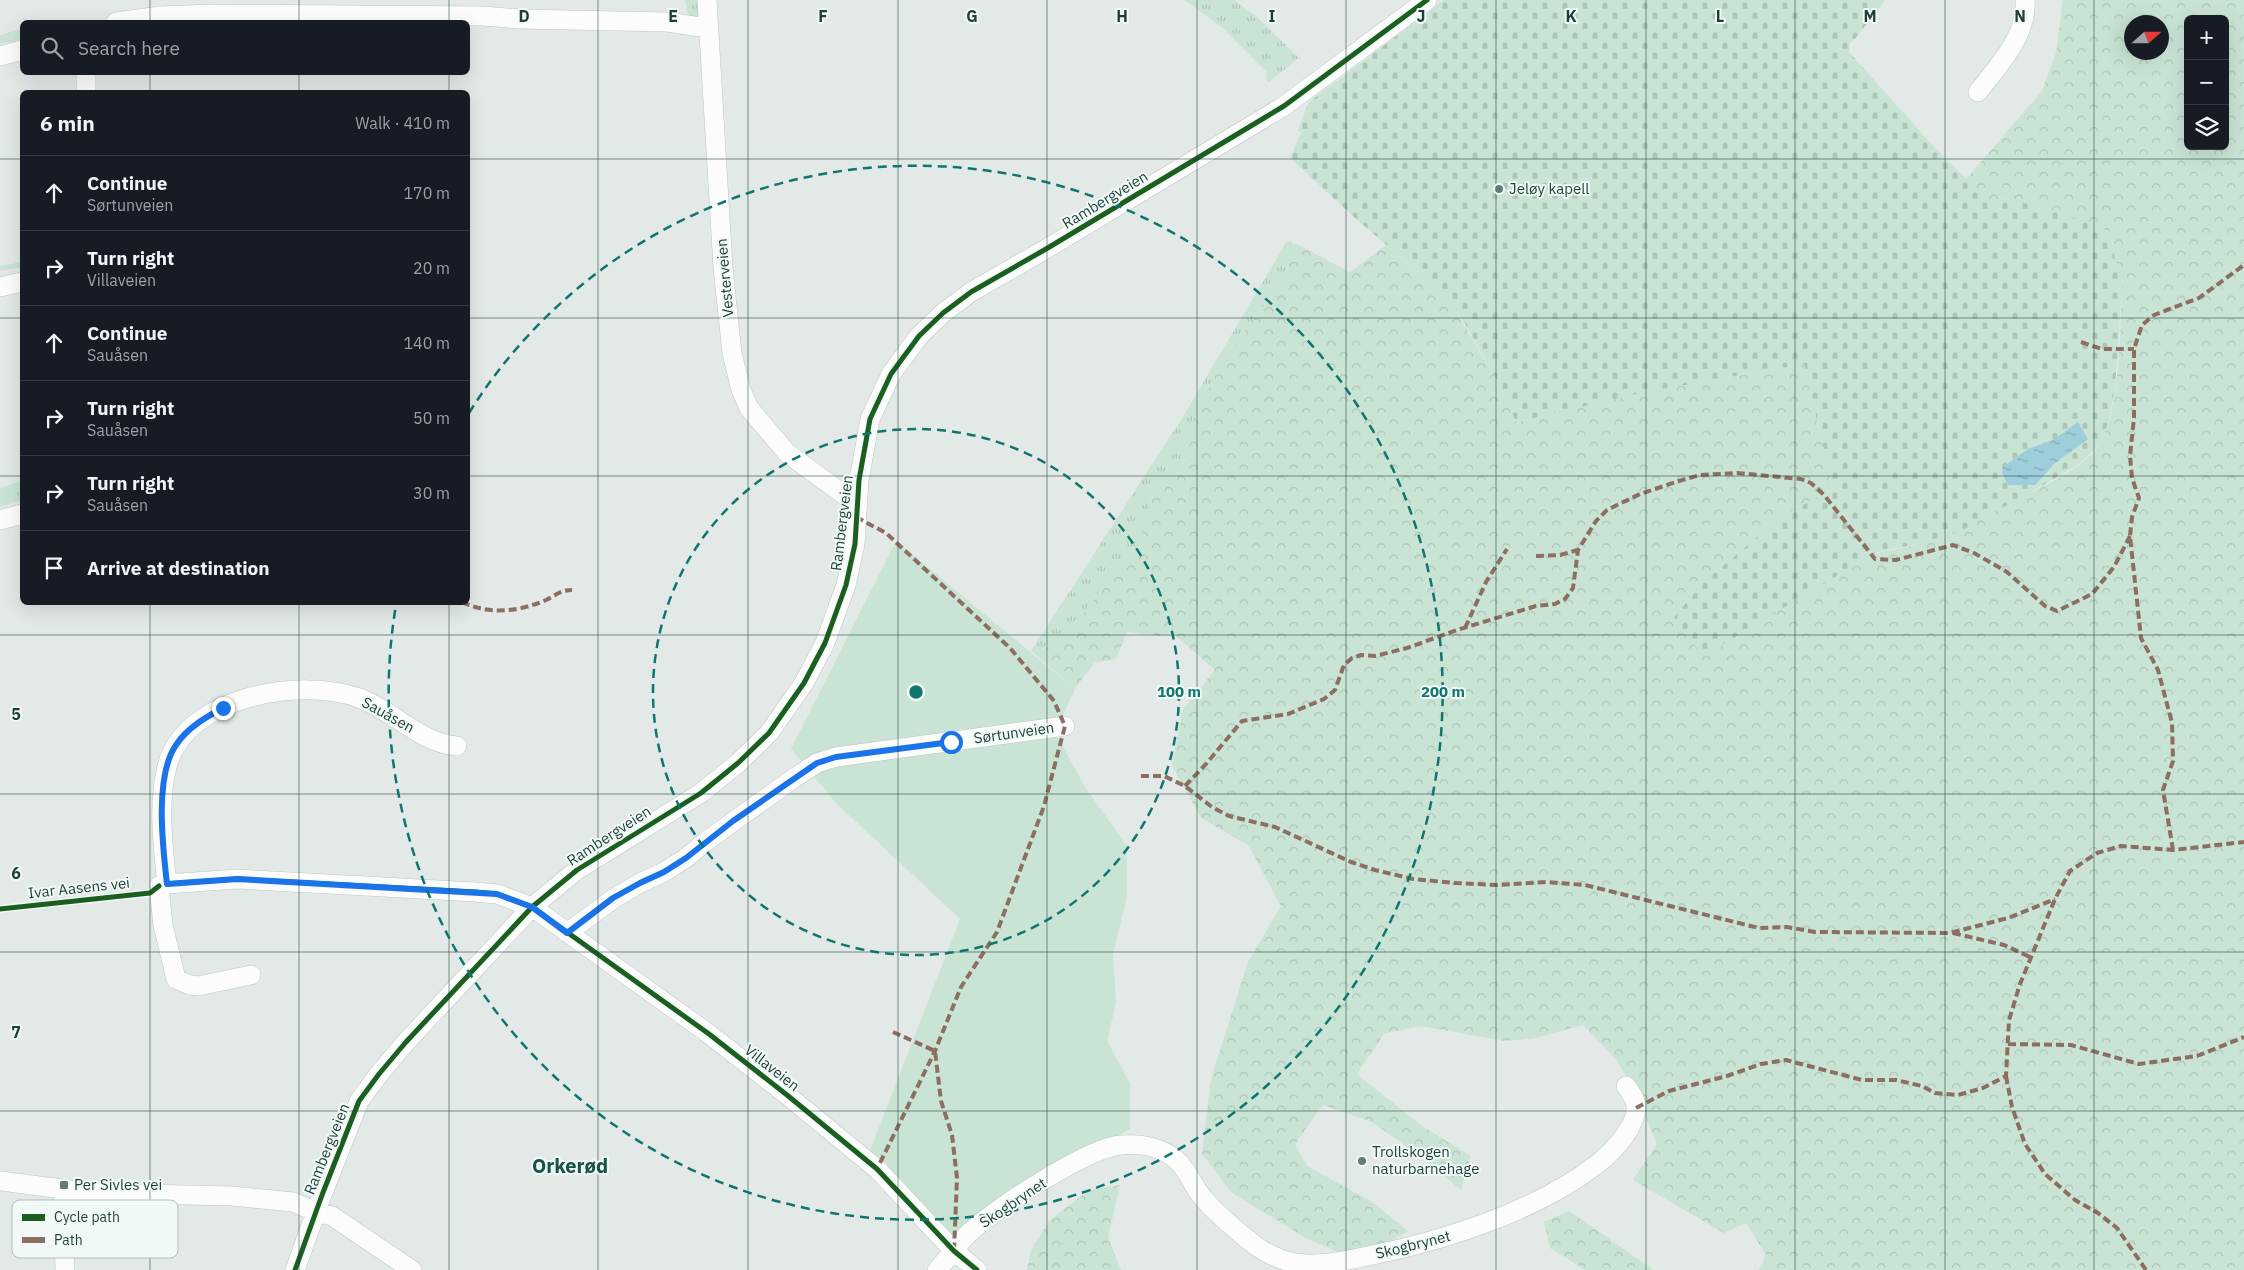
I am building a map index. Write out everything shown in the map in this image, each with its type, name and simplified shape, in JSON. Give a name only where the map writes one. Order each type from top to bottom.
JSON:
[{"type":"street","name":"Vesterveien","points":[[707,0],[707,28],[711,57],[722,268],[732,353],[741,390],[749,408],[787,453],[858,505]]},
{"type":"street","name":"Rambergveien","points":[[295,1270],[353,1114],[366,1090],[406,1042],[532,907],[584,865],[701,793],[738,764],[769,733],[804,684],[833,624],[849,572],[855,544],[866,438],[876,405],[898,363],[919,336],[943,312],[971,292],[1046,250],[1284,106],[1427,0]]},
{"type":"street","points":[[1978,92],[2006,56],[2022,24],[2025,9],[2024,0]]},
{"type":"street","points":[[131,20],[160,16],[211,14],[483,16],[520,19],[667,22],[707,28]]},
{"type":"street","points":[[0,56],[20,51]]},
{"type":"street","points":[[86,75],[86,90]]},
{"type":"street","points":[[0,287],[20,282]]},
{"type":"street","points":[[0,520],[20,515]]},
{"type":"street","name":"Sauåsen","points":[[251,975],[198,986],[176,979],[163,925],[159,886],[167,884],[162,839],[163,784],[167,764],[176,744],[198,722],[250,696],[310,689],[343,694],[373,704],[430,740],[441,745],[457,746]]},
{"type":"street","name":"Sørtunveien","points":[[567,933],[613,898],[664,872],[686,858],[733,821],[817,763],[836,757],[1065,726]]},
{"type":"street","points":[[167,884],[237,879],[475,892],[497,894],[532,907]]},
{"type":"street","name":"Villaveien","points":[[532,907],[709,1034],[787,1095],[877,1169],[954,1251],[977,1270]]},
{"type":"street","name":"Skogbrynet","points":[[937,1270],[968,1234],[1012,1200],[1093,1152],[1122,1145],[1150,1147],[1174,1156],[1202,1198],[1220,1215],[1257,1246],[1276,1257],[1294,1263],[1311,1264],[1350,1260],[1430,1242],[1501,1216],[1558,1190],[1598,1164],[1616,1147],[1632,1123],[1636,1108],[1635,1100],[1626,1086]]},
{"type":"street","points":[[0,1181],[63,1190],[251,1198],[293,1202],[316,1212],[332,1216],[412,1270]]},
{"type":"street","points":[[63,1190],[63,1200]]},
{"type":"green space","points":[[685,0],[703,0],[699,15],[688,16]]},
{"type":"green space","points":[[1185,0],[1234,0],[1256,16],[1299,58],[1267,83],[1266,71],[1224,29]]},
{"type":"green space","points":[[1444,0],[1885,0],[1856,38],[1850,42],[1849,52],[1936,149],[1989,201],[2008,200],[2024,203],[2062,214],[2111,232],[2115,260],[2123,277],[2115,389],[2108,423],[2101,443],[2079,464],[1959,532],[1913,545],[1877,552],[1703,656],[1674,617],[1705,581],[1782,516],[1833,489],[1804,364],[1640,393],[1516,422],[1500,386],[1464,322],[1443,293],[1356,219],[1290,158],[1301,133],[1298,130],[1309,102]]},
{"type":"green space","points":[[2063,0],[2244,0],[2244,1270],[1759,1270],[1766,1255],[1746,1223],[1724,1233],[1633,1180],[1657,1144],[1638,1098],[1616,1059],[1583,1025],[1535,1038],[1505,1041],[1420,1026],[1384,1034],[1357,1074],[1422,1126],[1471,1156],[1461,1190],[1428,1162],[1372,1122],[1323,1105],[1295,1144],[1307,1166],[1372,1202],[1408,1231],[1379,1248],[1351,1258],[1306,1238],[1232,1193],[1202,1154],[1211,1079],[1248,962],[1281,906],[1248,845],[1201,818],[1172,766],[1182,711],[1215,670],[1175,635],[1161,636],[1127,632],[1116,659],[1094,663],[1075,689],[1031,651],[1060,645],[1142,535],[1153,492],[1183,467],[1189,436],[1220,364],[1289,272],[1287,241],[1350,272],[1386,245],[1443,293],[1452,304],[1500,386],[1516,422],[1640,393],[1804,364],[1833,489],[1782,516],[1863,559],[1876,553],[1920,543],[2040,488],[2078,466],[2092,454],[2101,442],[2108,426],[2116,384],[2123,277],[2115,260],[2111,232],[2007,199],[1989,201],[1966,179],[2042,91],[2056,53]]},
{"type":"green space","points":[[20,30],[20,39],[0,44],[0,35]]},
{"type":"green space","points":[[1287,241],[1289,272],[1220,364],[1189,436],[1183,467],[1153,492],[1142,535],[1060,645],[1031,651],[1184,415]]},
{"type":"green space","points":[[20,262],[20,267],[0,271],[0,266]]},
{"type":"green space","points":[[20,482],[20,501],[0,506],[0,488]]},
{"type":"green space","points":[[896,541],[1075,689],[1055,732],[1085,787],[1127,846],[1127,896],[1113,955],[1116,1003],[1107,1041],[1130,1083],[1130,1129],[1016,1194],[949,1237],[866,1161],[960,919],[836,803],[791,749]]},
{"type":"green space","points":[[1120,1185],[1108,1237],[1121,1270],[1027,1270],[1031,1250],[1050,1220],[1089,1190]]},
{"type":"green space","points":[[1569,1211],[1654,1270],[1585,1270],[1550,1248],[1544,1222]]},
{"type":"water","points":[[2078,422],[2088,439],[2054,464],[2035,485],[2008,485],[2002,473],[2003,467],[2028,449],[2053,440]]},
{"type":"marked path","points":[[2173,850],[2163,790],[2173,761],[2172,723],[2158,670],[2141,638],[2130,536],[2132,517],[2139,498],[2132,478],[2130,456],[2134,418],[2134,349],[2142,325],[2154,315],[2199,298],[2244,265]]},
{"type":"marked path","points":[[2081,342],[2102,349],[2134,349]]},
{"type":"marked path","points":[[1185,786],[1242,721],[1288,714],[1324,699],[1335,690],[1344,665],[1352,658],[1361,655],[1375,656],[1407,648],[1457,630],[1536,606],[1555,604],[1565,599],[1573,588],[1578,550],[1596,521],[1607,510],[1640,494],[1700,475],[1737,473],[1801,479],[1811,483],[1824,495],[1875,559],[1896,560],[1953,545],[1974,553],[2007,572],[2045,606],[2057,611],[2092,594],[2114,567],[2130,536]]},
{"type":"marked path","points":[[856,517],[886,533],[1010,648],[1054,701],[1065,726],[1044,806],[997,932],[961,987],[935,1051],[877,1169]]},
{"type":"marked path","points":[[1465,628],[1486,582],[1507,549]]},
{"type":"marked path","points":[[1536,556],[1560,555],[1578,550]]},
{"type":"marked path","points":[[470,605],[493,610],[514,609],[535,604],[562,592],[572,590]]},
{"type":"marked path","points":[[1141,776],[1164,776],[1185,786],[1212,807],[1229,816],[1275,827],[1351,862],[1375,870],[1413,879],[1455,883],[1497,885],[1546,882],[1585,885],[1759,928],[1787,927],[1815,932],[1950,933],[2008,918],[2055,899]]},
{"type":"marked path","points":[[1636,1108],[1669,1091],[1727,1076],[1761,1064],[1786,1060],[1862,1080],[1896,1080],[1922,1086],[1935,1093],[1958,1095],[1983,1088],[2006,1076],[2009,1020],[2020,984],[2055,899],[2070,871],[2097,853],[2121,846],[2173,850],[2244,842]]},
{"type":"marked path","points":[[1953,933],[2004,945],[2030,957]]},
{"type":"marked path","points":[[893,1032],[935,1051],[941,1101],[952,1135],[957,1178],[954,1251]]},
{"type":"marked path","points":[[2008,1044],[2071,1045],[2139,1064],[2197,1056],[2244,1037]]},
{"type":"marked path","points":[[2006,1076],[2012,1107],[2025,1144],[2045,1174],[2075,1200],[2098,1213],[2117,1228],[2146,1270]]},
{"type":"cycle path","points":[[295,1270],[359,1101],[406,1042],[532,907],[577,870],[701,793],[738,763],[769,733],[804,683],[825,643],[846,585],[855,544],[859,480],[870,419],[891,374],[919,336],[943,313],[971,292],[1284,106],[1427,0]]},
{"type":"cycle path","points":[[167,884],[237,879],[475,892],[497,894],[532,907],[709,1034],[787,1095],[877,1169],[954,1251],[977,1270]]},
{"type":"cycle path","name":"Ivar Aasens vei","points":[[0,909],[150,893],[159,886]]},
{"type":"place","name":"Jeløy kapell","points":[[1499,189]]},
{"type":"place","name":"Trollskogen naturbarnehage","points":[[1362,1161]]},
{"type":"place","name":"Per Sivles vei","points":[[64,1185]]},
{"type":"district","name":"Orkerød","points":[[570,1166]]},
{"type":"route","points":[[223,708],[198,722],[186,733],[176,744],[167,764],[163,784],[162,839],[167,884],[237,879],[497,894],[532,907],[567,933],[613,898],[664,872],[686,858],[733,821],[817,763],[836,757],[951,742]]}]
